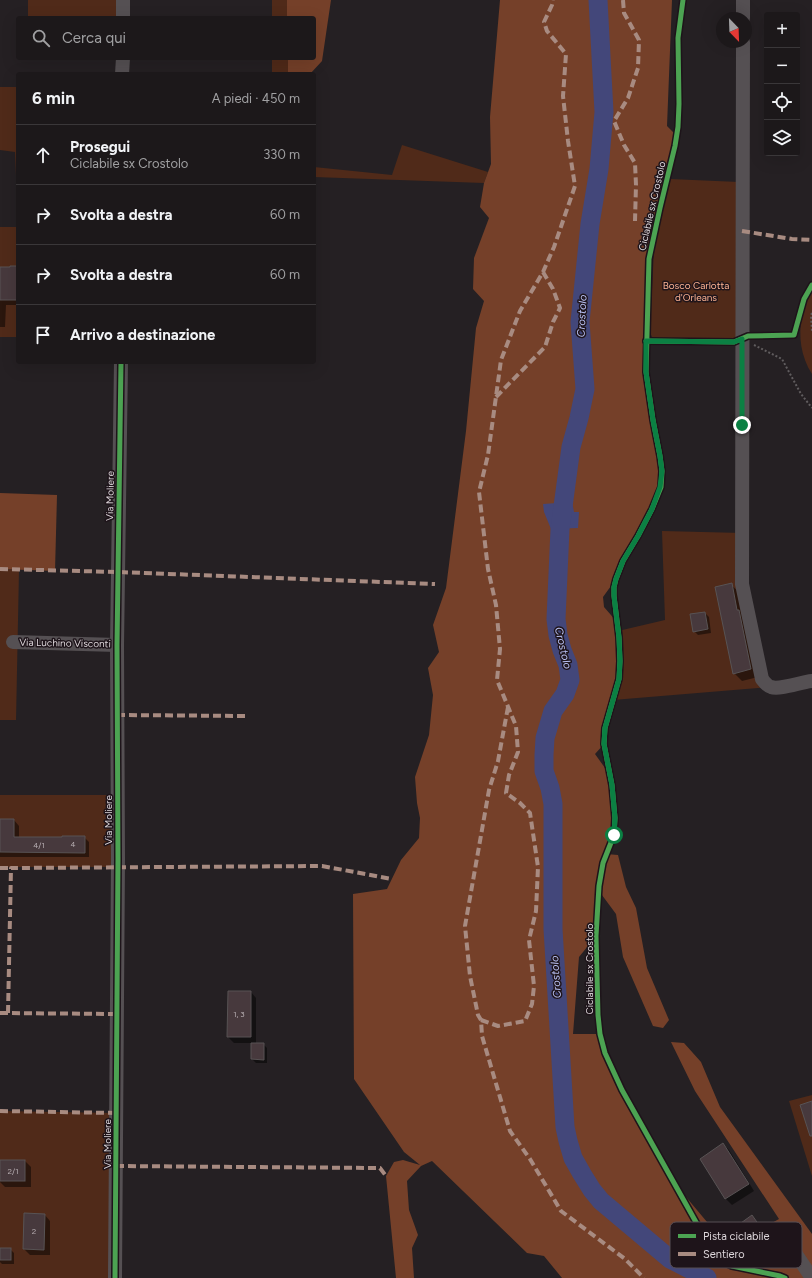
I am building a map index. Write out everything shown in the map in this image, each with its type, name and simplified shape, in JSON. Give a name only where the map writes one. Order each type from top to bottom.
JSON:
[{"type":"street","points":[[123,0],[123,16]]},
{"type":"street","points":[[743,0],[743,12]]},
{"type":"street","points":[[743,48],[742,584],[762,679],[765,684],[777,688],[812,681]]},
{"type":"street","points":[[122,72],[123,60]]},
{"type":"street","name":"Via Moliere","points":[[115,1278],[118,859],[117,645],[121,364]]},
{"type":"street","name":"Via Luchino Visconti","points":[[14,642],[117,645]]},
{"type":"street","points":[[802,1263],[812,1278]]},
{"type":"path","points":[[812,313],[812,332]]},
{"type":"path","points":[[742,339],[782,359],[801,394],[812,408]]},
{"type":"green space","points":[[28,0],[123,0],[123,16],[28,16]]},
{"type":"green space","points":[[272,0],[287,0],[287,16],[272,16]]},
{"type":"green space","points":[[272,60],[288,60],[288,72],[272,72]]},
{"type":"green space","points":[[0,87],[16,87],[16,176],[15,152],[0,150]]},
{"type":"green space","points":[[402,145],[488,172],[484,183],[316,177],[316,167],[392,175]]},
{"type":"green space","name":"Bosco Carlotta d'Orleans","points":[[670,179],[739,182],[736,338],[656,339],[652,337],[650,332],[654,249]]},
{"type":"green space","points":[[0,227],[16,227],[16,337],[0,337]]},
{"type":"green space","points":[[812,290],[812,374],[805,361],[801,346],[800,331],[803,310]]},
{"type":"green space","points":[[662,531],[742,533],[742,584],[771,687],[613,700],[619,679],[620,661],[618,631],[665,620]]},
{"type":"green space","points":[[0,569],[19,570],[16,720],[0,720]]},
{"type":"green space","points":[[0,795],[117,795],[117,867],[0,867]]},
{"type":"green space","points":[[812,1095],[812,1176],[789,1101]]},
{"type":"green space","points":[[0,1111],[116,1113],[115,1278],[0,1278]]},
{"type":"shaded area","points":[[287,0],[331,0],[322,61],[312,72],[288,72],[288,60],[316,60],[316,16],[287,16]]},
{"type":"shaded area","points":[[500,0],[672,0],[667,126],[677,136],[649,258],[646,372],[662,471],[661,487],[652,509],[623,561],[616,579],[603,597],[604,607],[617,622],[620,661],[619,679],[605,728],[604,744],[595,754],[610,775],[612,785],[615,818],[614,835],[606,854],[618,855],[626,887],[636,908],[647,968],[669,1020],[663,1028],[653,1026],[623,957],[616,914],[599,891],[596,936],[579,957],[573,1034],[600,1034],[605,1053],[622,1090],[676,1185],[707,1222],[670,1222],[670,1268],[802,1268],[802,1222],[774,1222],[779,1219],[695,1091],[671,1042],[684,1043],[701,1062],[720,1107],[812,1234],[812,1278],[562,1278],[544,1256],[527,1253],[432,1161],[421,1166],[407,1181],[409,1210],[418,1235],[412,1248],[414,1278],[396,1278],[386,1176],[394,1162],[403,1160],[420,1165],[404,1152],[354,1079],[353,894],[387,889],[401,860],[419,838],[420,818],[415,777],[429,735],[433,695],[428,668],[439,652],[433,625],[446,588],[466,431],[476,328],[484,301],[473,289],[474,258],[489,218],[480,207],[484,183],[491,164],[490,117]]},
{"type":"shaded area","points":[[0,493],[57,495],[55,571],[0,569]]},
{"type":"water","points":[[565,493],[572,501],[574,512],[579,512],[578,528],[551,529],[544,512],[543,504],[557,503]]},
{"type":"building","points":[[16,266],[16,300],[0,300],[0,267]]},
{"type":"building","points":[[732,583],[751,669],[733,674],[715,587]]},
{"type":"building","points":[[705,612],[708,629],[693,632],[690,614]]},
{"type":"building","points":[[0,819],[14,819],[14,837],[85,836],[85,853],[0,852]]},
{"type":"building","points":[[228,991],[251,991],[251,1037],[227,1037]]},
{"type":"building","points":[[251,1043],[264,1043],[264,1060],[251,1059]]},
{"type":"building","points":[[812,1101],[812,1136],[810,1136],[800,1105]]},
{"type":"building","points":[[723,1143],[749,1184],[725,1199],[700,1159]]},
{"type":"building","points":[[0,1160],[25,1160],[25,1181],[0,1181]]},
{"type":"building","points":[[24,1213],[45,1214],[44,1250],[23,1249]]},
{"type":"building","points":[[752,1215],[757,1222],[742,1222]]},
{"type":"building","points":[[0,1248],[11,1248],[11,1260],[0,1260]]},
{"type":"waterway","name":"Crostolo","points":[[598,0],[604,112],[599,169],[590,224],[580,322],[585,389],[571,447],[560,529],[556,619],[558,635],[568,665],[570,680],[565,694],[553,711],[545,738],[544,755],[544,771],[550,788],[553,804],[553,929],[565,1127],[573,1158],[592,1190],[601,1201],[670,1259]]},
{"type":"waterway","name":"Crostolo","points":[[688,1268],[707,1278]]},
{"type":"marked path","points":[[481,1020],[498,1026],[525,1021],[532,1004],[534,986],[529,940],[536,911],[538,867],[530,813],[520,803],[506,793],[509,775],[518,752],[516,726],[497,680],[500,649],[496,605],[488,569],[479,492],[488,455],[501,360],[520,311],[543,272],[554,247],[575,186],[563,96],[566,54],[547,31],[544,22],[553,0]]},
{"type":"marked path","points":[[623,0],[624,13],[639,40],[638,68],[628,98],[614,121],[624,145],[635,163],[635,221]]},
{"type":"marked path","points":[[742,231],[792,239],[812,240]]},
{"type":"marked path","points":[[496,397],[545,347],[553,322],[560,308],[553,289],[543,272]]},
{"type":"marked path","points":[[0,569],[435,584]]},
{"type":"marked path","points":[[508,707],[498,761],[489,790],[465,926],[470,976],[478,1015],[481,1020],[482,1036],[510,1131],[530,1159],[561,1211],[625,1259],[644,1278]]},
{"type":"marked path","points":[[117,715],[246,716]]},
{"type":"marked path","points":[[8,1013],[11,868],[322,866],[392,879]]},
{"type":"marked path","points":[[0,868],[11,868]]},
{"type":"marked path","points":[[0,1013],[117,1014]]},
{"type":"marked path","points":[[0,1111],[116,1113]]},
{"type":"marked path","points":[[116,1166],[380,1168],[386,1176]]},
{"type":"cycle path","name":"Ciclabile sx Crostolo","points":[[683,0],[678,38],[678,127],[649,259],[646,372],[662,471],[661,487],[652,509],[623,561],[614,587],[619,637],[619,679],[605,728],[604,744],[612,785],[615,818],[614,835],[603,863],[599,886],[596,936],[598,1015],[600,1034],[605,1053],[622,1090],[696,1222]]},
{"type":"cycle path","points":[[646,341],[734,342],[748,336],[794,335],[804,299],[812,285]]},
{"type":"cycle path","points":[[115,1278],[118,859],[117,645],[121,364]]},
{"type":"cycle path","name":"Ciclabile sx Crostolo","points":[[742,1268],[785,1278]]},
{"type":"route","points":[[614,835],[615,818],[612,785],[604,744],[605,728],[619,679],[619,638],[614,587],[623,561],[652,509],[660,487],[662,471],[646,372],[646,341],[734,342],[742,339],[742,425]]}]
